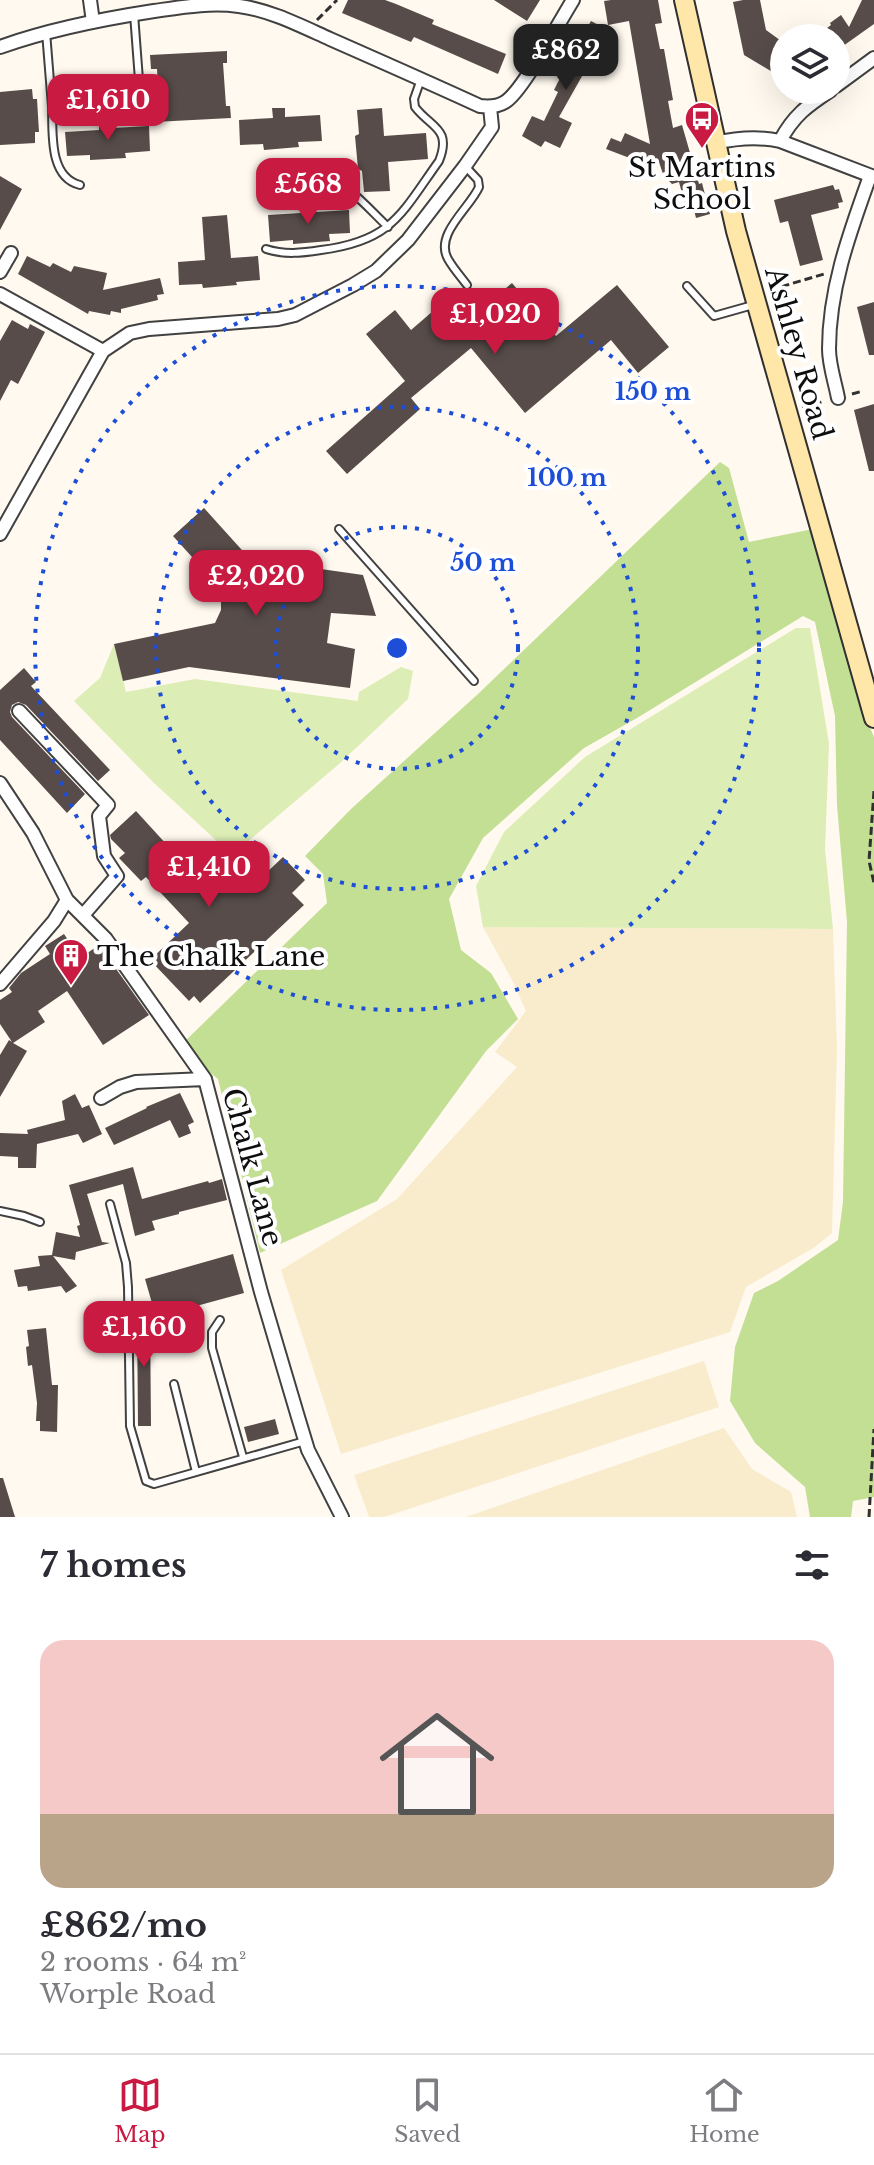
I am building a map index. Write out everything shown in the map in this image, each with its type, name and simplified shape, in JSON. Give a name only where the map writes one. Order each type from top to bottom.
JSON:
[{"type":"main road","name":"Ashley Road","points":[[684,0],[715,143],[755,299],[874,718]]},
{"type":"street","points":[[90,0],[93,22]]},
{"type":"street","points":[[0,47],[46,32],[134,14],[185,6],[237,5],[307,29],[480,106],[490,107],[514,95],[573,0]]},
{"type":"street","points":[[850,76],[874,58]]},
{"type":"street","points":[[780,141],[790,123],[811,104]]},
{"type":"street","points":[[0,534],[103,351],[130,333],[149,329],[295,315],[376,271],[408,240],[465,166],[492,127],[490,107]]},
{"type":"street","points":[[715,143],[737,138],[780,141],[872,177],[843,253],[831,316],[829,352],[838,398]]},
{"type":"street","points":[[0,272],[11,253]]},
{"type":"street","points":[[0,294],[103,351]]},
{"type":"street","points":[[19,711],[108,805],[99,816],[104,856],[117,876],[84,914]]},
{"type":"street","name":"Chalk Lane","points":[[0,783],[33,833],[67,900],[106,939],[205,1079],[261,1292],[305,1441],[342,1517]]},
{"type":"street","points":[[0,984],[54,921],[67,900]]},
{"type":"street","points":[[101,1098],[136,1082],[205,1079]]},
{"type":"lane","points":[[52,106],[129,103],[137,100],[140,93],[134,14]]},
{"type":"lane","points":[[46,32],[54,152],[58,165],[68,179],[80,185]]},
{"type":"lane","points":[[266,249],[297,253],[335,249],[366,240],[399,217],[443,152],[444,143],[436,126],[415,107],[414,99],[421,79]]},
{"type":"lane","points":[[465,166],[478,180],[479,187],[450,230],[445,252],[467,285]]},
{"type":"lane","points":[[316,172],[333,177],[388,227]]},
{"type":"lane","points":[[687,286],[714,316],[755,299]]},
{"type":"lane","points":[[339,529],[474,681]]},
{"type":"lane","points":[[110,1204],[126,1263],[130,1426],[146,1481],[154,1484],[305,1441]]},
{"type":"lane","points":[[0,1211],[40,1222]]},
{"type":"lane","points":[[220,1320],[212,1332],[212,1348],[243,1457]]},
{"type":"lane","points":[[174,1384],[196,1472]]},
{"type":"path","points":[[307,29],[337,0]]},
{"type":"path","points":[[755,299],[839,270]]},
{"type":"path","points":[[874,791],[869,861],[874,883]]},
{"type":"path","points":[[869,1517],[874,1429]]},
{"type":"shaded area","points":[[483,927],[833,929],[837,1049],[832,1233],[815,1247],[746,1287],[730,1332],[341,1454],[281,1270],[397,1199],[517,1067],[495,1052],[526,1011]]},
{"type":"shaded area","points":[[704,1361],[719,1407],[384,1517],[369,1517],[354,1475]]},
{"type":"shaded area","points":[[724,1428],[752,1469],[791,1492],[797,1517],[466,1517]]},
{"type":"green space","points":[[720,462],[729,468],[749,542],[813,529],[860,704],[874,737],[874,1497],[853,1501],[851,1517],[810,1517],[805,1487],[755,1443],[730,1401],[735,1347],[754,1293],[778,1281],[838,1240],[843,1202],[847,922],[837,805],[835,716],[815,622],[803,616],[584,748],[483,838],[449,899],[461,950],[491,973],[518,1019],[486,1051],[377,1201],[260,1253],[218,1079],[179,1047],[327,903],[323,874],[305,856],[351,809],[478,694]]},
{"type":"green space","points":[[796,628],[810,628],[829,744],[825,849],[833,929],[483,927],[476,886],[504,832],[585,757]]},
{"type":"green space","points":[[114,644],[126,692],[195,679],[358,701],[359,692],[401,667],[413,671],[408,699],[339,764],[246,843],[229,846],[218,842],[153,782],[74,701],[100,678]]},
{"type":"building","points":[[348,0],[385,0],[434,20],[432,24],[506,54],[498,74],[414,37],[411,42],[342,13]]},
{"type":"building","points":[[494,0],[540,0],[527,21]]},
{"type":"building","points":[[658,0],[662,23],[655,24],[660,49],[664,49],[673,100],[668,101],[673,128],[682,125],[710,214],[696,218],[694,210],[687,212],[679,182],[672,184],[665,180],[659,162],[648,165],[606,149],[611,138],[621,142],[625,133],[650,144],[629,21],[608,25],[604,1]]},
{"type":"building","points":[[760,0],[766,30],[770,33],[770,71],[744,55],[733,2]]},
{"type":"building","points":[[862,0],[874,0],[874,24],[850,41],[850,25]]},
{"type":"building","points":[[841,15],[847,24],[830,24],[830,23]]},
{"type":"building","points":[[591,21],[608,30],[559,117],[572,123],[560,148],[545,141],[541,147],[522,136],[532,116],[544,121],[558,92],[554,90],[582,44],[579,42]]},
{"type":"building","points":[[227,51],[227,63],[223,63],[226,106],[230,106],[231,118],[154,122],[154,109],[159,109],[157,69],[151,69],[150,55]]},
{"type":"building","points":[[32,89],[33,99],[37,99],[39,132],[35,132],[35,143],[0,145],[0,92]]},
{"type":"building","points":[[272,108],[285,108],[285,117],[320,115],[322,141],[298,142],[299,147],[264,150],[263,144],[240,145],[239,120],[273,118]]},
{"type":"building","points":[[382,108],[384,136],[426,133],[428,159],[388,162],[390,191],[364,192],[355,136],[359,134],[357,110]]},
{"type":"building","points":[[112,119],[113,128],[149,126],[150,151],[125,153],[126,158],[90,160],[90,155],[67,156],[65,132],[99,130],[99,120]]},
{"type":"building","points":[[0,176],[22,189],[0,230]]},
{"type":"building","points":[[833,185],[835,190],[839,189],[843,202],[838,203],[839,208],[811,215],[823,260],[800,266],[788,221],[780,223],[774,200]]},
{"type":"building","points":[[349,210],[350,233],[329,234],[330,241],[270,242],[268,215]]},
{"type":"building","points":[[227,215],[231,258],[258,256],[260,280],[203,288],[202,284],[179,285],[178,262],[205,260],[202,217]]},
{"type":"building","points":[[27,256],[50,267],[53,263],[71,272],[74,266],[107,273],[103,290],[160,278],[164,294],[157,295],[158,300],[121,309],[121,313],[111,311],[110,315],[89,311],[88,314],[18,274]]},
{"type":"building","points":[[512,283],[556,336],[617,285],[669,347],[638,373],[611,340],[525,413],[471,348],[411,398],[420,409],[347,474],[326,451],[405,381],[366,334],[395,310],[411,330],[440,305],[459,327]]},
{"type":"building","points":[[874,302],[874,355],[869,355],[857,307]]},
{"type":"building","points":[[12,320],[28,329],[30,324],[45,332],[18,384],[11,380],[0,401],[0,341]]},
{"type":"building","points":[[874,404],[874,471],[869,471],[854,410]]},
{"type":"building","points":[[204,508],[250,559],[363,575],[376,616],[331,613],[327,643],[355,649],[350,688],[189,667],[123,681],[114,644],[215,623],[221,610],[221,589],[173,536]]},
{"type":"building","points":[[24,668],[36,682],[31,686],[110,770],[98,781],[26,705],[18,702],[12,705],[12,717],[85,794],[67,813],[0,740],[0,690]]},
{"type":"building","points":[[136,811],[200,881],[210,871],[215,876],[227,865],[238,878],[253,863],[264,875],[283,857],[305,880],[292,893],[304,905],[200,1003],[194,996],[189,1001],[150,960],[189,923],[146,877],[141,881],[119,858],[125,853],[110,835]]},
{"type":"building","name":"The Chalk Lane","points":[[64,934],[80,958],[99,945],[149,1015],[103,1045],[67,991],[38,1011],[45,1022],[13,1043],[27,1051],[0,1097],[0,1055],[9,1040],[12,1042],[0,1024],[0,1000],[12,992],[9,988],[21,973],[50,954],[45,946]]},
{"type":"building","points":[[180,1093],[194,1122],[188,1125],[191,1133],[179,1138],[170,1120],[114,1145],[105,1128]]},
{"type":"building","points":[[75,1094],[82,1108],[89,1105],[102,1134],[83,1143],[78,1134],[37,1144],[36,1168],[18,1168],[18,1157],[0,1156],[0,1133],[28,1134],[27,1130],[65,1120],[62,1101]]},
{"type":"building","points":[[133,1167],[142,1199],[222,1179],[227,1200],[152,1221],[155,1230],[135,1236],[123,1184],[87,1194],[102,1242],[110,1243],[76,1252],[75,1260],[53,1256],[77,1286],[66,1293],[61,1286],[28,1291],[27,1286],[18,1287],[14,1270],[40,1266],[38,1256],[52,1255],[56,1232],[80,1237],[77,1226],[80,1225],[69,1185]]},
{"type":"building","points":[[233,1254],[244,1293],[156,1317],[145,1279]]},
{"type":"building","points":[[137,1312],[150,1312],[151,1426],[138,1426]]},
{"type":"building","points":[[46,1328],[52,1385],[58,1385],[57,1432],[40,1431],[40,1421],[36,1421],[32,1365],[28,1366],[27,1330]]},
{"type":"building","points":[[275,1419],[279,1434],[248,1442],[244,1427]]},
{"type":"building","points":[[0,1478],[3,1478],[15,1517],[0,1517]]},
{"type":"place","name":"St Martins School","points":[[702,150]]},
{"type":"place","name":"The Chalk Lane","points":[[71,987]]}]
